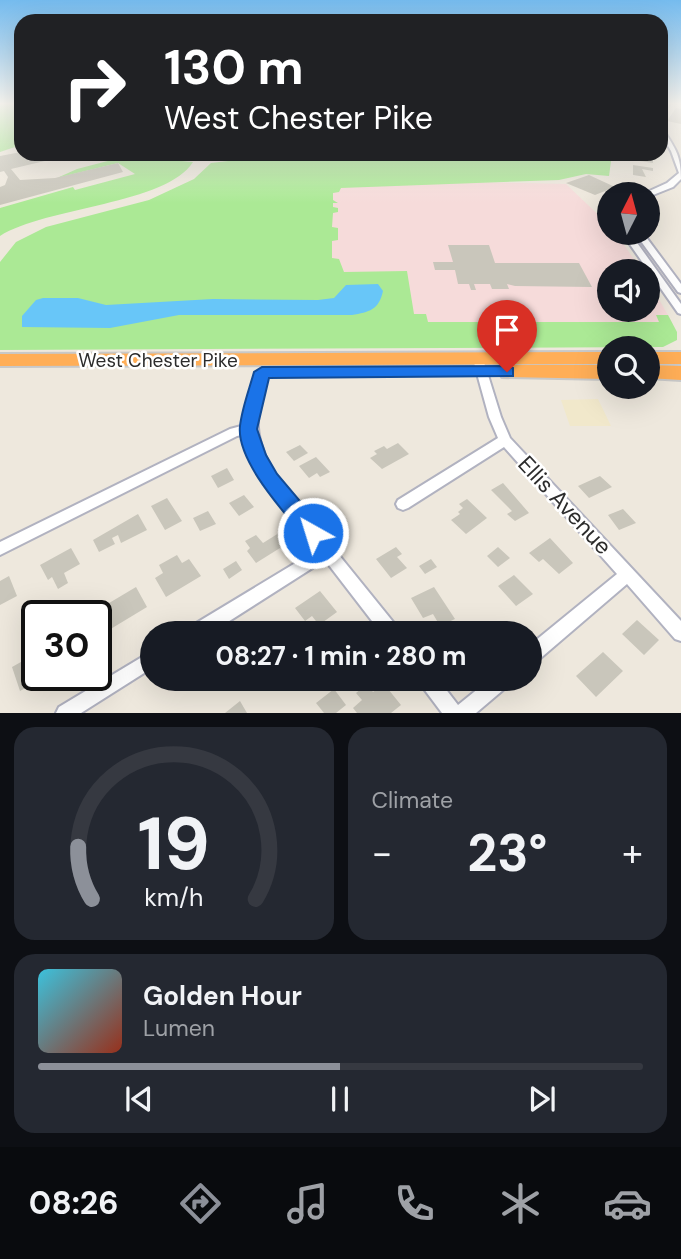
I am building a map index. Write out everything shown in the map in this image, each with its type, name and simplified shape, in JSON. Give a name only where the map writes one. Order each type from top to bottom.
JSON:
[{"type":"highway","name":"West Chester Pike","points":[[0,373],[262,372],[480,366],[597,359]]},
{"type":"highway","name":"West Chester Pike","points":[[0,360],[480,366],[597,371]]},
{"type":"highway","points":[[660,372],[681,373]]},
{"type":"street","points":[[660,190],[670,185],[681,173],[668,142]]},
{"type":"street","points":[[660,194],[681,183]]},
{"type":"street","points":[[634,245],[681,311]]},
{"type":"street","points":[[648,245],[681,290]]},
{"type":"street","points":[[672,299],[681,318]]},
{"type":"street","name":"Ellis Avenue","points":[[480,366],[505,440],[681,633]]},
{"type":"street","points":[[262,372],[248,429],[256,455],[270,480],[382,621]]},
{"type":"street","points":[[0,549],[234,432],[248,429]]},
{"type":"street","points":[[403,504],[505,440]]},
{"type":"street","points":[[215,621],[327,551]]},
{"type":"street","points":[[542,646],[628,573]]},
{"type":"street","points":[[65,713],[140,666]]},
{"type":"street","points":[[436,691],[453,713]]},
{"type":"street","points":[[463,713],[489,691]]},
{"type":"shaded area","points":[[378,180],[566,184],[597,214],[597,245],[624,245],[634,259],[597,259],[597,322],[660,322],[660,301],[673,324],[404,324],[305,276],[326,188]]},
{"type":"shaded area","points":[[598,399],[611,426],[570,426],[561,400]]},
{"type":"green space","points":[[0,136],[14,136],[14,147],[0,152]]},
{"type":"green space","points":[[108,161],[193,162],[179,176],[158,187],[20,226],[0,236],[0,208],[73,187],[75,190],[135,174],[118,163],[57,178],[77,169]]},
{"type":"green space","points":[[228,161],[611,161],[609,176],[586,174],[559,180],[341,188],[339,192],[333,193],[333,200],[338,203],[333,203],[333,207],[338,208],[338,212],[333,213],[332,227],[338,228],[338,240],[332,241],[332,258],[339,259],[344,272],[407,271],[414,314],[426,314],[428,322],[660,322],[660,315],[668,315],[677,332],[677,340],[663,347],[660,347],[660,336],[597,336],[597,347],[0,350],[0,262],[16,242],[46,227],[149,200],[194,179],[211,163]]},
{"type":"water","points":[[378,284],[383,291],[376,306],[352,315],[179,315],[110,328],[22,327],[22,316],[36,300],[43,298],[78,298],[106,305],[213,299],[318,300],[334,298],[346,285]]},
{"type":"building","points":[[14,153],[14,161],[45,161],[11,169],[20,180],[55,178],[118,163],[123,172],[0,205],[0,187],[5,185],[8,177],[4,171],[0,172],[0,156]]},
{"type":"building","points":[[633,165],[653,168],[653,171],[642,169],[646,177],[633,175]]},
{"type":"building","points":[[589,175],[604,182],[597,182],[595,195],[566,183]]},
{"type":"building","points":[[448,245],[489,245],[495,263],[579,263],[592,287],[507,284],[509,289],[492,289],[490,284],[474,284],[476,290],[471,290],[469,284],[458,284],[455,270],[435,270],[433,262],[453,262]]},
{"type":"building","points":[[398,443],[409,454],[382,469],[370,458],[377,454],[374,451],[384,446],[387,449]]},
{"type":"building","points":[[300,445],[308,453],[294,461],[286,452]]},
{"type":"building","points":[[316,457],[330,472],[320,477],[317,473],[309,478],[299,466]]},
{"type":"building","points":[[227,468],[234,480],[218,488],[211,476]]},
{"type":"building","points":[[600,476],[612,487],[589,498],[578,486]]},
{"type":"building","points":[[503,483],[529,513],[515,521],[507,514],[512,511],[491,490]]},
{"type":"building","points":[[244,495],[254,507],[239,516],[229,503]]},
{"type":"building","points":[[167,498],[182,521],[165,530],[151,506]]},
{"type":"building","points":[[467,499],[487,518],[466,534],[451,520],[460,514],[458,512],[463,508],[459,504]]},
{"type":"building","points":[[623,509],[636,523],[619,530],[608,515]]},
{"type":"building","points":[[208,511],[216,524],[200,531],[193,518]]},
{"type":"building","points":[[138,514],[147,530],[121,543],[118,535],[112,538],[115,544],[99,552],[93,540]]},
{"type":"building","points":[[279,533],[288,543],[256,563],[247,551],[250,548],[245,541],[256,535],[263,543]]},
{"type":"building","points":[[550,538],[573,563],[559,574],[543,559],[539,562],[529,553]]},
{"type":"building","points":[[396,547],[402,554],[397,557],[407,568],[391,578],[376,559]]},
{"type":"building","points":[[498,547],[510,558],[498,567],[487,556]]},
{"type":"building","points":[[71,548],[80,564],[64,573],[68,583],[58,589],[52,577],[48,580],[40,565]]},
{"type":"building","points":[[177,555],[182,563],[189,559],[201,576],[166,597],[155,578],[163,573],[159,565]]},
{"type":"building","points":[[431,559],[437,567],[425,574],[419,566]]},
{"type":"building","points":[[236,561],[242,570],[229,579],[223,569]]},
{"type":"building","points":[[514,575],[533,594],[516,606],[498,586]]},
{"type":"building","points":[[9,576],[17,596],[0,605],[0,581]]},
{"type":"building","points":[[136,587],[147,607],[112,628],[112,601]]},
{"type":"building","points":[[434,587],[455,619],[437,621],[433,614],[423,618],[411,598]]},
{"type":"building","points":[[320,591],[337,612],[325,621],[316,621],[312,616],[305,621],[295,608]]},
{"type":"building","points":[[637,620],[659,640],[644,655],[622,634]]},
{"type":"building","points":[[603,652],[623,671],[596,697],[576,676]]},
{"type":"building","points":[[21,662],[20,691],[12,667]]},
{"type":"building","points":[[331,691],[336,691],[346,705],[336,713],[324,713],[316,703]]},
{"type":"building","points":[[390,691],[401,705],[391,713],[357,713],[353,708],[362,700],[356,693]]},
{"type":"building","points":[[240,701],[247,713],[225,713]]},
{"type":"route","points":[[313,533],[270,480],[256,455],[248,429],[262,372],[507,372]]}]
